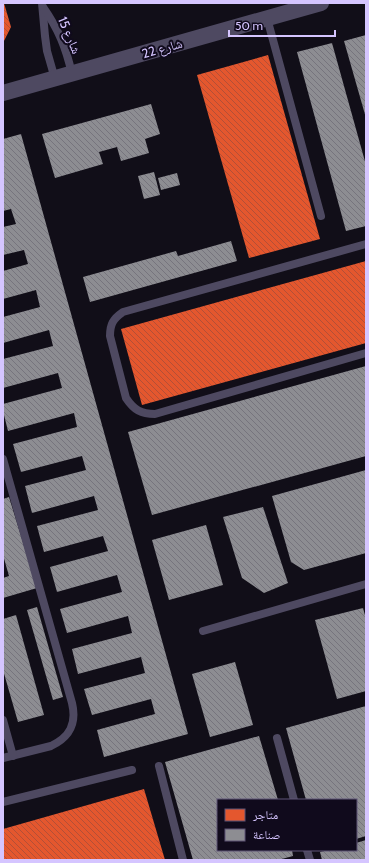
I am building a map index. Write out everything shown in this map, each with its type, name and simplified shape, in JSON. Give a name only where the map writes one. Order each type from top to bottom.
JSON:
[{"type":"street","name":"شارع 22","points":[[3,93],[321,3]]},
{"type":"lane","name":"شارع 15","points":[[42,5],[59,32],[69,60],[72,74]]},
{"type":"lane","name":"شارع 15","points":[[42,5],[46,43],[56,79]]},
{"type":"lane","points":[[267,18],[321,216]]},
{"type":"lane","points":[[366,244],[123,312],[117,316],[110,329],[110,336],[126,398],[135,409],[148,414],[155,414],[366,353]]},
{"type":"lane","points":[[3,459],[74,711],[72,726],[69,732],[58,743],[3,758]]},
{"type":"lane","points":[[203,631],[366,584]]},
{"type":"lane","points":[[3,720],[13,756]]},
{"type":"lane","points":[[277,738],[294,799]]},
{"type":"lane","points":[[159,766],[184,860]]},
{"type":"lane","points":[[3,802],[132,770]]},
{"type":"building: متاجر","points":[[3,3],[11,27],[3,43]]},
{"type":"building: متاجر","points":[[268,55],[320,239],[249,258],[197,75]]},
{"type":"building: متاجر","points":[[366,261],[366,343],[142,405],[121,329]]},
{"type":"building: متاجر","points":[[144,789],[165,860],[3,860],[3,829]]},
{"type":"building: صناعة","points":[[366,35],[366,118],[344,41]]},
{"type":"building: صناعة","points":[[332,43],[366,165],[366,226],[346,231],[297,52]]},
{"type":"building: صناعة","points":[[151,104],[160,134],[145,139],[149,153],[121,161],[117,147],[99,152],[103,164],[55,178],[42,134]]},
{"type":"building: صناعة","points":[[21,134],[188,734],[104,757],[97,730],[155,714],[151,699],[92,715],[84,689],[145,673],[141,657],[78,674],[72,649],[132,633],[128,616],[67,633],[60,609],[122,592],[117,575],[57,592],[50,567],[108,551],[103,536],[44,552],[37,526],[98,510],[94,496],[32,513],[25,486],[86,470],[82,456],[21,472],[13,444],[77,427],[74,413],[8,431],[3,411],[3,404],[62,388],[58,373],[3,388],[3,359],[53,346],[49,330],[3,343],[3,317],[40,307],[36,290],[3,299],[3,271],[28,264],[24,250],[3,255],[3,227],[16,224],[11,209],[3,211],[3,139]]},
{"type":"building: صناعة","points":[[154,172],[160,195],[144,199],[138,176]]},
{"type":"building: صناعة","points":[[177,173],[180,185],[161,190],[158,178]]},
{"type":"building: صناعة","points":[[231,241],[237,261],[90,302],[83,277],[176,251],[178,256]]},
{"type":"building: صناعة","points":[[366,366],[366,456],[152,515],[128,432]]},
{"type":"building: صناعة","points":[[366,470],[366,553],[304,570],[291,562],[272,496]]},
{"type":"building: صناعة","points":[[9,497],[37,588],[3,598],[3,578],[9,576],[3,555],[3,499]]},
{"type":"building: صناعة","points":[[263,507],[288,583],[264,593],[242,578],[223,517]]},
{"type":"building: صناعة","points":[[206,525],[223,585],[169,600],[152,540]]},
{"type":"building: صناعة","points":[[37,607],[63,697],[53,700],[27,610]]},
{"type":"building: صناعة","points":[[363,608],[366,619],[366,691],[337,699],[315,620]]},
{"type":"building: صناعة","points":[[16,615],[44,715],[18,722],[3,670],[3,619]]},
{"type":"building: صناعة","points":[[235,662],[253,725],[210,737],[192,674]]},
{"type":"building: صناعة","points":[[366,706],[366,836],[357,839],[357,799],[306,799],[286,728]]},
{"type":"building: صناعة","points":[[259,736],[278,799],[217,799],[217,851],[292,851],[293,856],[278,860],[193,860],[165,762]]},
{"type":"building: صناعة","points":[[366,840],[366,860],[322,860],[320,852],[357,851],[357,843]]}]
